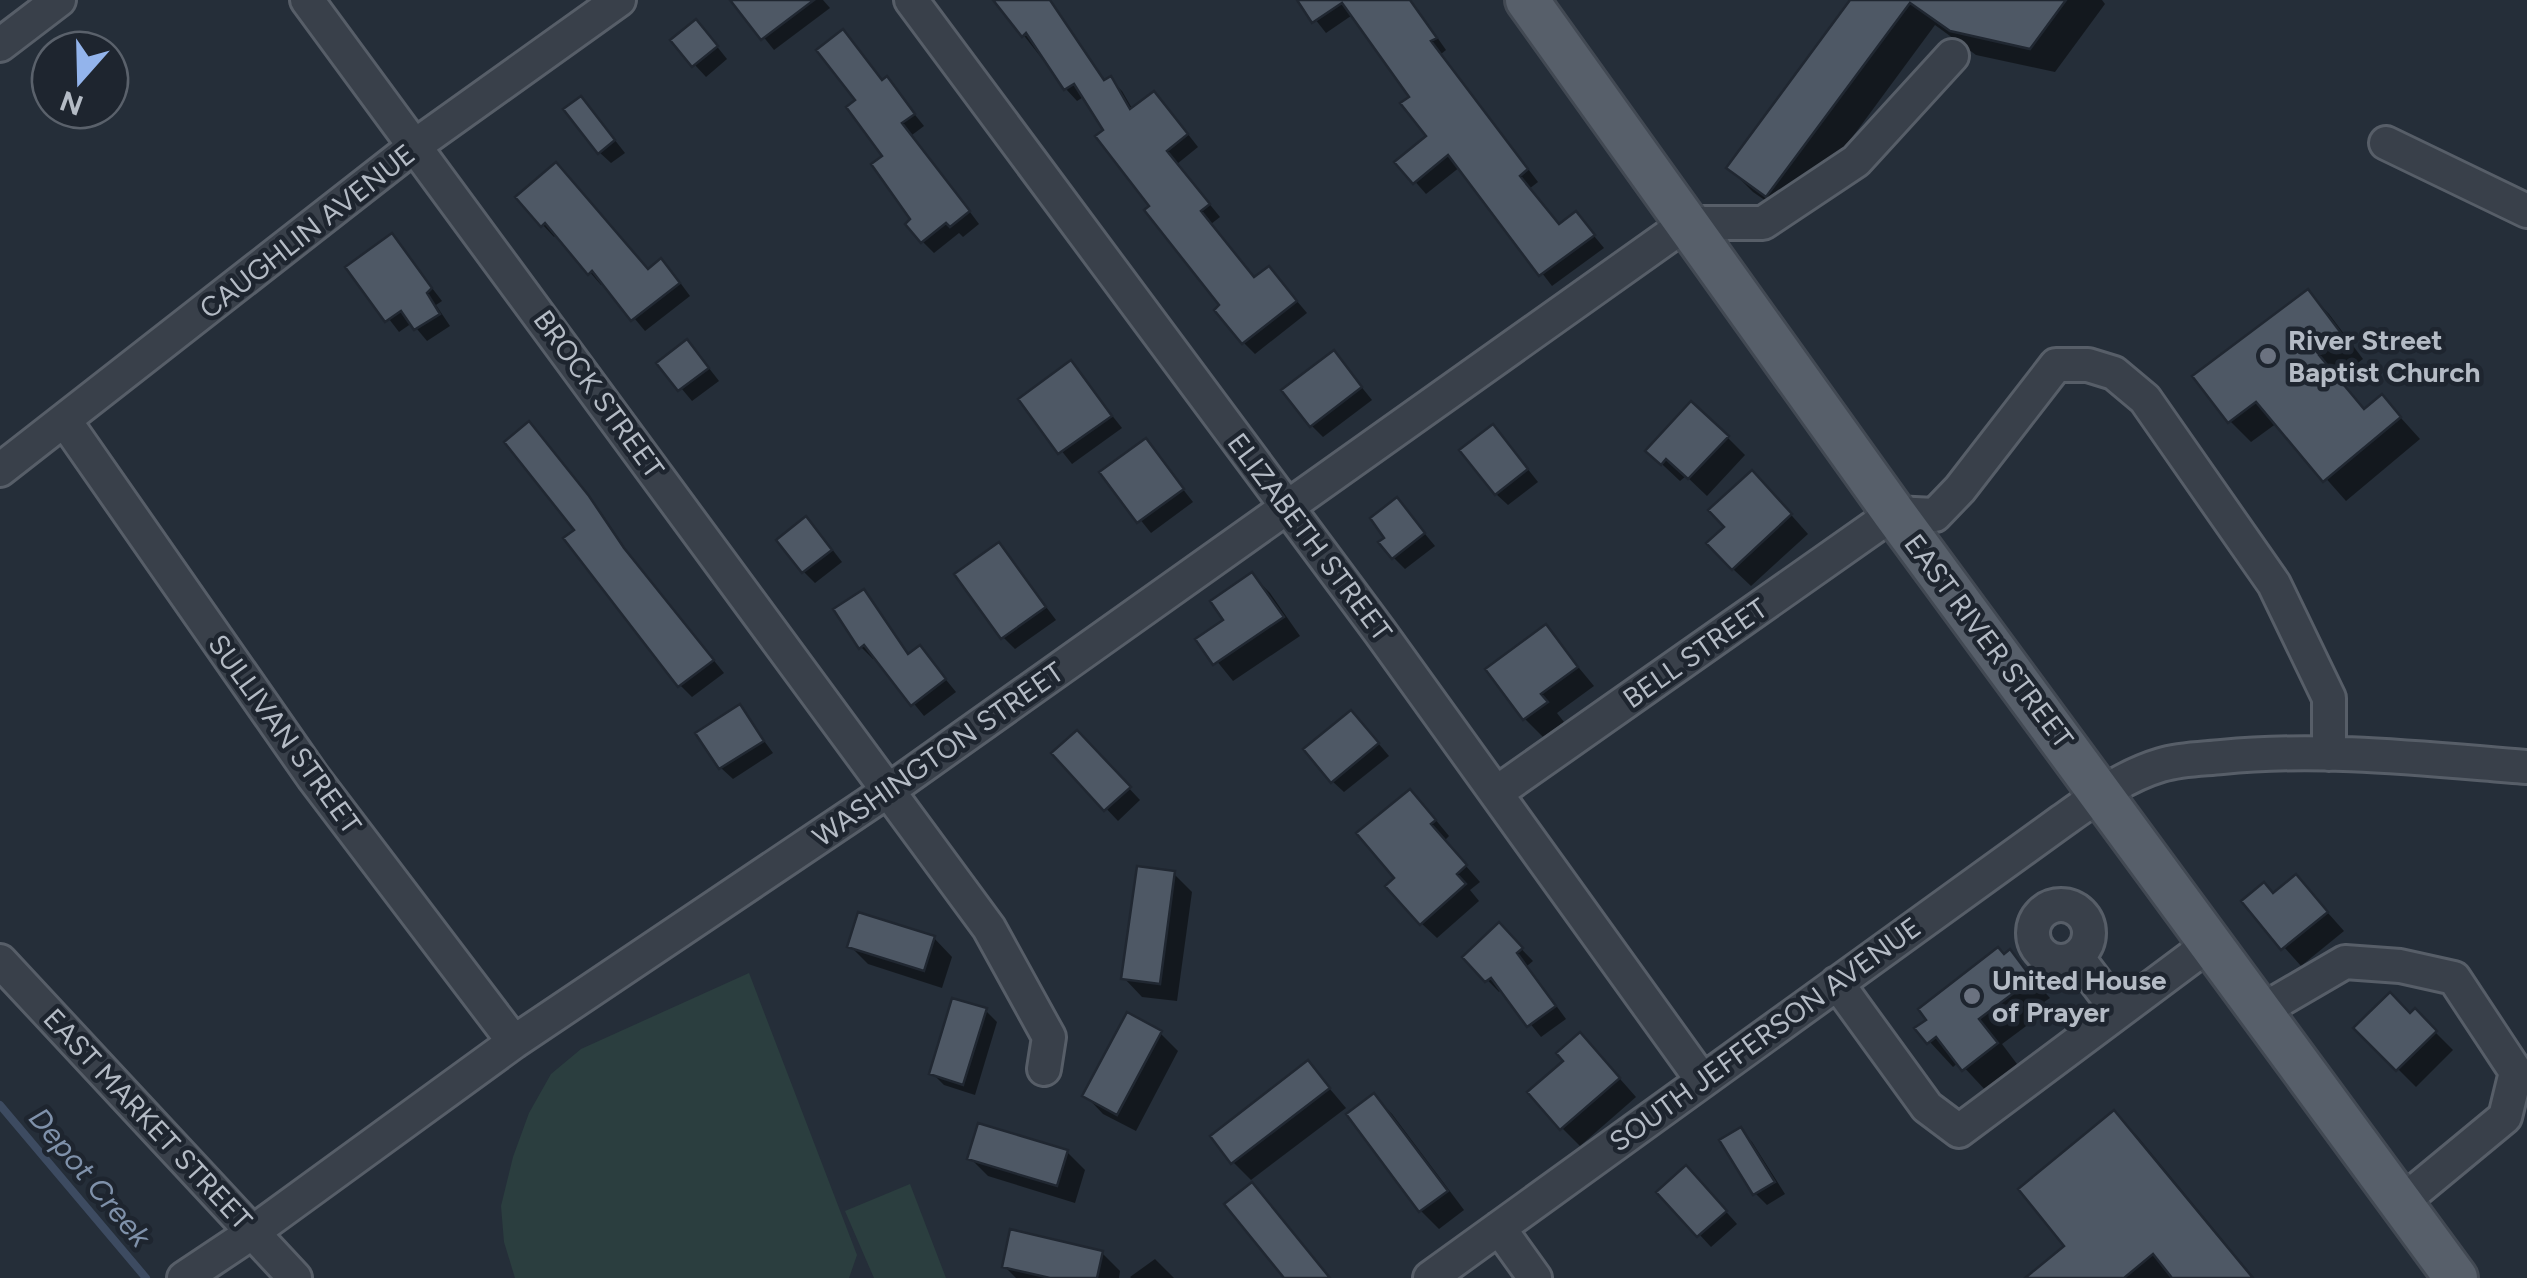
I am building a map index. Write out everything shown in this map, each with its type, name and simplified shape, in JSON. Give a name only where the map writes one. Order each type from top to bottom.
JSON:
[{"type":"main road","name":"EAST RIVER STREET","points":[[1526,0],[1894,513],[2456,1278]]},
{"type":"street","points":[[1,42],[59,0]]},
{"type":"street","name":"BROCK STREET","points":[[307,0],[989,928],[1049,1037],[1044,1069]]},
{"type":"street","name":"CAUGHLIN AVENUE","points":[[0,470],[416,146],[619,0]]},
{"type":"street","name":"ELIZABETH STREET","points":[[911,0],[1496,793],[1702,1080]]},
{"type":"street","points":[[1687,223],[1764,223],[1856,162],[1952,56]]},
{"type":"street","points":[[2386,143],[2527,211]]},
{"type":"street","name":"WASHINGTON STREET","points":[[184,1278],[514,1042],[889,790],[1687,223]]},
{"type":"street","points":[[1894,513],[1935,515],[1960,489],[2056,365],[2088,365],[2114,373],[2144,399],[2274,584],[2329,698],[2329,754]]},
{"type":"street","name":"SULLIVAN STREET","points":[[64,421],[314,777],[514,1042]]},
{"type":"street","name":"BELL STREET","points":[[1496,793],[1894,513]]},
{"type":"street","name":"SOUTH JEFFERSON AVENUE","points":[[1430,1278],[2102,793],[2136,774],[2186,760],[2256,754],[2329,754],[2527,767]]},
{"type":"street","points":[[1837,983],[1927,1107],[1959,1130],[2212,942]]},
{"type":"street","points":[[2077,957],[2118,1012]]},
{"type":"street","name":"EAST MARKET STREET","points":[[0,961],[295,1278]]},
{"type":"street","points":[[2262,1011],[2345,962],[2400,966],[2454,978],[2516,1072],[2504,1117],[2401,1202]]},
{"type":"street","points":[[1499,1228],[1535,1278]]},
{"type":"shaded area","points":[[749,973],[857,1255],[849,1278],[515,1278],[504,1242],[501,1206],[529,1113],[551,1074],[581,1049]]},
{"type":"shaded area","points":[[910,1184],[946,1278],[874,1278],[845,1211]]},
{"type":"building","points":[[730,0],[814,0],[761,40]]},
{"type":"building","points":[[993,0],[1050,0],[1104,80],[1111,76],[1130,109],[1154,91],[1188,134],[1167,151],[1210,204],[1201,211],[1254,277],[1269,266],[1297,301],[1242,344],[1214,310],[1219,305],[1144,210],[1149,206],[1095,136],[1103,130],[1074,84],[1064,90],[1026,33],[1022,37]]},
{"type":"building","points":[[1297,0],[1410,0],[1437,38],[1431,41],[1528,169],[1520,176],[1559,224],[1576,211],[1595,235],[1539,276],[1448,155],[1413,184],[1394,162],[1426,136],[1400,103],[1409,97],[1342,3],[1312,23]]},
{"type":"building","points":[[1850,0],[2066,0],[2030,49],[1950,31],[1910,3],[1766,197],[1726,168]]},
{"type":"building","points":[[696,19],[718,46],[692,67],[670,40]]},
{"type":"building","points":[[843,29],[882,80],[887,76],[915,114],[902,123],[970,211],[950,227],[946,223],[921,243],[905,224],[910,219],[871,164],[882,156],[846,107],[855,100],[816,50]]},
{"type":"building","points":[[581,96],[615,140],[598,154],[563,109]]},
{"type":"building","points":[[556,162],[648,269],[661,258],[680,283],[631,321],[592,271],[588,275],[545,223],[541,227],[515,197]]},
{"type":"building","points":[[392,233],[432,288],[427,293],[440,314],[414,330],[401,311],[385,322],[345,267]]},
{"type":"building","points":[[2308,289],[2344,337],[2319,355],[2364,409],[2382,394],[2401,417],[2323,482],[2256,402],[2228,423],[2192,376]]},
{"type":"building","points":[[687,339],[709,368],[678,391],[656,363]]},
{"type":"building","points":[[1334,350],[1362,387],[1310,427],[1281,390]]},
{"type":"building","points":[[1071,360],[1112,416],[1058,454],[1018,399]]},
{"type":"building","points":[[1691,401],[1729,436],[1688,479],[1666,459],[1661,465],[1645,451]]},
{"type":"building","points":[[529,421],[714,660],[678,687],[563,538],[574,530],[504,442]]},
{"type":"building","points":[[1493,424],[1528,469],[1495,495],[1459,450]]},
{"type":"building","points":[[1146,438],[1184,489],[1137,523],[1099,472]]},
{"type":"building","points":[[1752,470],[1792,514],[1732,570],[1706,543],[1724,527],[1708,510]]},
{"type":"building","points":[[1397,497],[1425,533],[1392,559],[1378,542],[1384,538],[1370,518]]},
{"type":"building","points":[[806,516],[832,550],[802,573],[776,540]]},
{"type":"building","points":[[999,542],[1046,607],[1001,639],[954,574]]},
{"type":"building","points":[[1252,572],[1284,617],[1213,665],[1195,639],[1223,620],[1210,601]]},
{"type":"building","points":[[864,589],[908,654],[920,645],[946,679],[911,706],[864,645],[859,649],[833,609]]},
{"type":"building","points":[[1546,624],[1578,667],[1541,694],[1548,702],[1523,720],[1485,669]]},
{"type":"building","points":[[740,704],[764,741],[719,769],[695,733]]},
{"type":"building","points":[[1351,710],[1379,743],[1331,783],[1303,749]]},
{"type":"building","points":[[1077,730],[1131,787],[1104,811],[1051,753]]},
{"type":"building","points":[[1410,789],[1436,820],[1431,824],[1467,865],[1457,874],[1466,884],[1420,925],[1385,886],[1394,878],[1356,833]]},
{"type":"building","points":[[1137,866],[1175,871],[1160,984],[1121,979]]},
{"type":"building","points":[[2296,874],[2328,912],[2281,950],[2241,901],[2264,882],[2273,893]]},
{"type":"building","points":[[858,912],[935,936],[924,971],[847,947]]},
{"type":"building","points":[[1499,922],[1523,948],[1517,953],[1556,1006],[1527,1027],[1491,978],[1485,982],[1462,957]]},
{"type":"building","name":"United House of Prayer","points":[[1998,947],[2004,954],[2010,949],[2028,973],[2022,977],[2027,983],[1979,1019],[1998,1043],[1962,1071],[1936,1037],[1927,1044],[1914,1028],[1926,1020],[1918,1009]]},
{"type":"building","points":[[2390,992],[2410,1013],[2415,1008],[2437,1031],[2396,1071],[2353,1028]]},
{"type":"building","points":[[952,998],[987,1008],[963,1085],[929,1074]]},
{"type":"building","points":[[1127,1012],[1162,1031],[1117,1115],[1082,1096]]},
{"type":"building","points":[[1580,1032],[1620,1078],[1560,1130],[1527,1092],[1563,1061],[1556,1053]]},
{"type":"building","points":[[1308,1060],[1330,1088],[1231,1164],[1210,1136]]},
{"type":"building","points":[[1374,1093],[1448,1191],[1419,1212],[1346,1114]]},
{"type":"building","points":[[2114,1110],[2253,1278],[2172,1278],[2153,1254],[2124,1278],[2025,1278],[2064,1246],[2018,1189]]},
{"type":"building","points":[[978,1123],[1068,1150],[1057,1186],[967,1159]]},
{"type":"building","points":[[1741,1127],[1775,1182],[1753,1195],[1719,1140]]},
{"type":"building","points":[[1686,1165],[1727,1211],[1697,1237],[1656,1192]]},
{"type":"building","points":[[1252,1182],[1330,1278],[1284,1278],[1224,1204]]},
{"type":"building","points":[[1010,1229],[1103,1251],[1097,1278],[1050,1278],[1002,1267]]},
{"type":"waterway","name":"Depot Creek","points":[[0,1105],[146,1278]]},
{"type":"place","name":"River Street Baptist Church","points":[[2268,356]]},
{"type":"place","name":"United House of Prayer","points":[[1972,996]]}]
